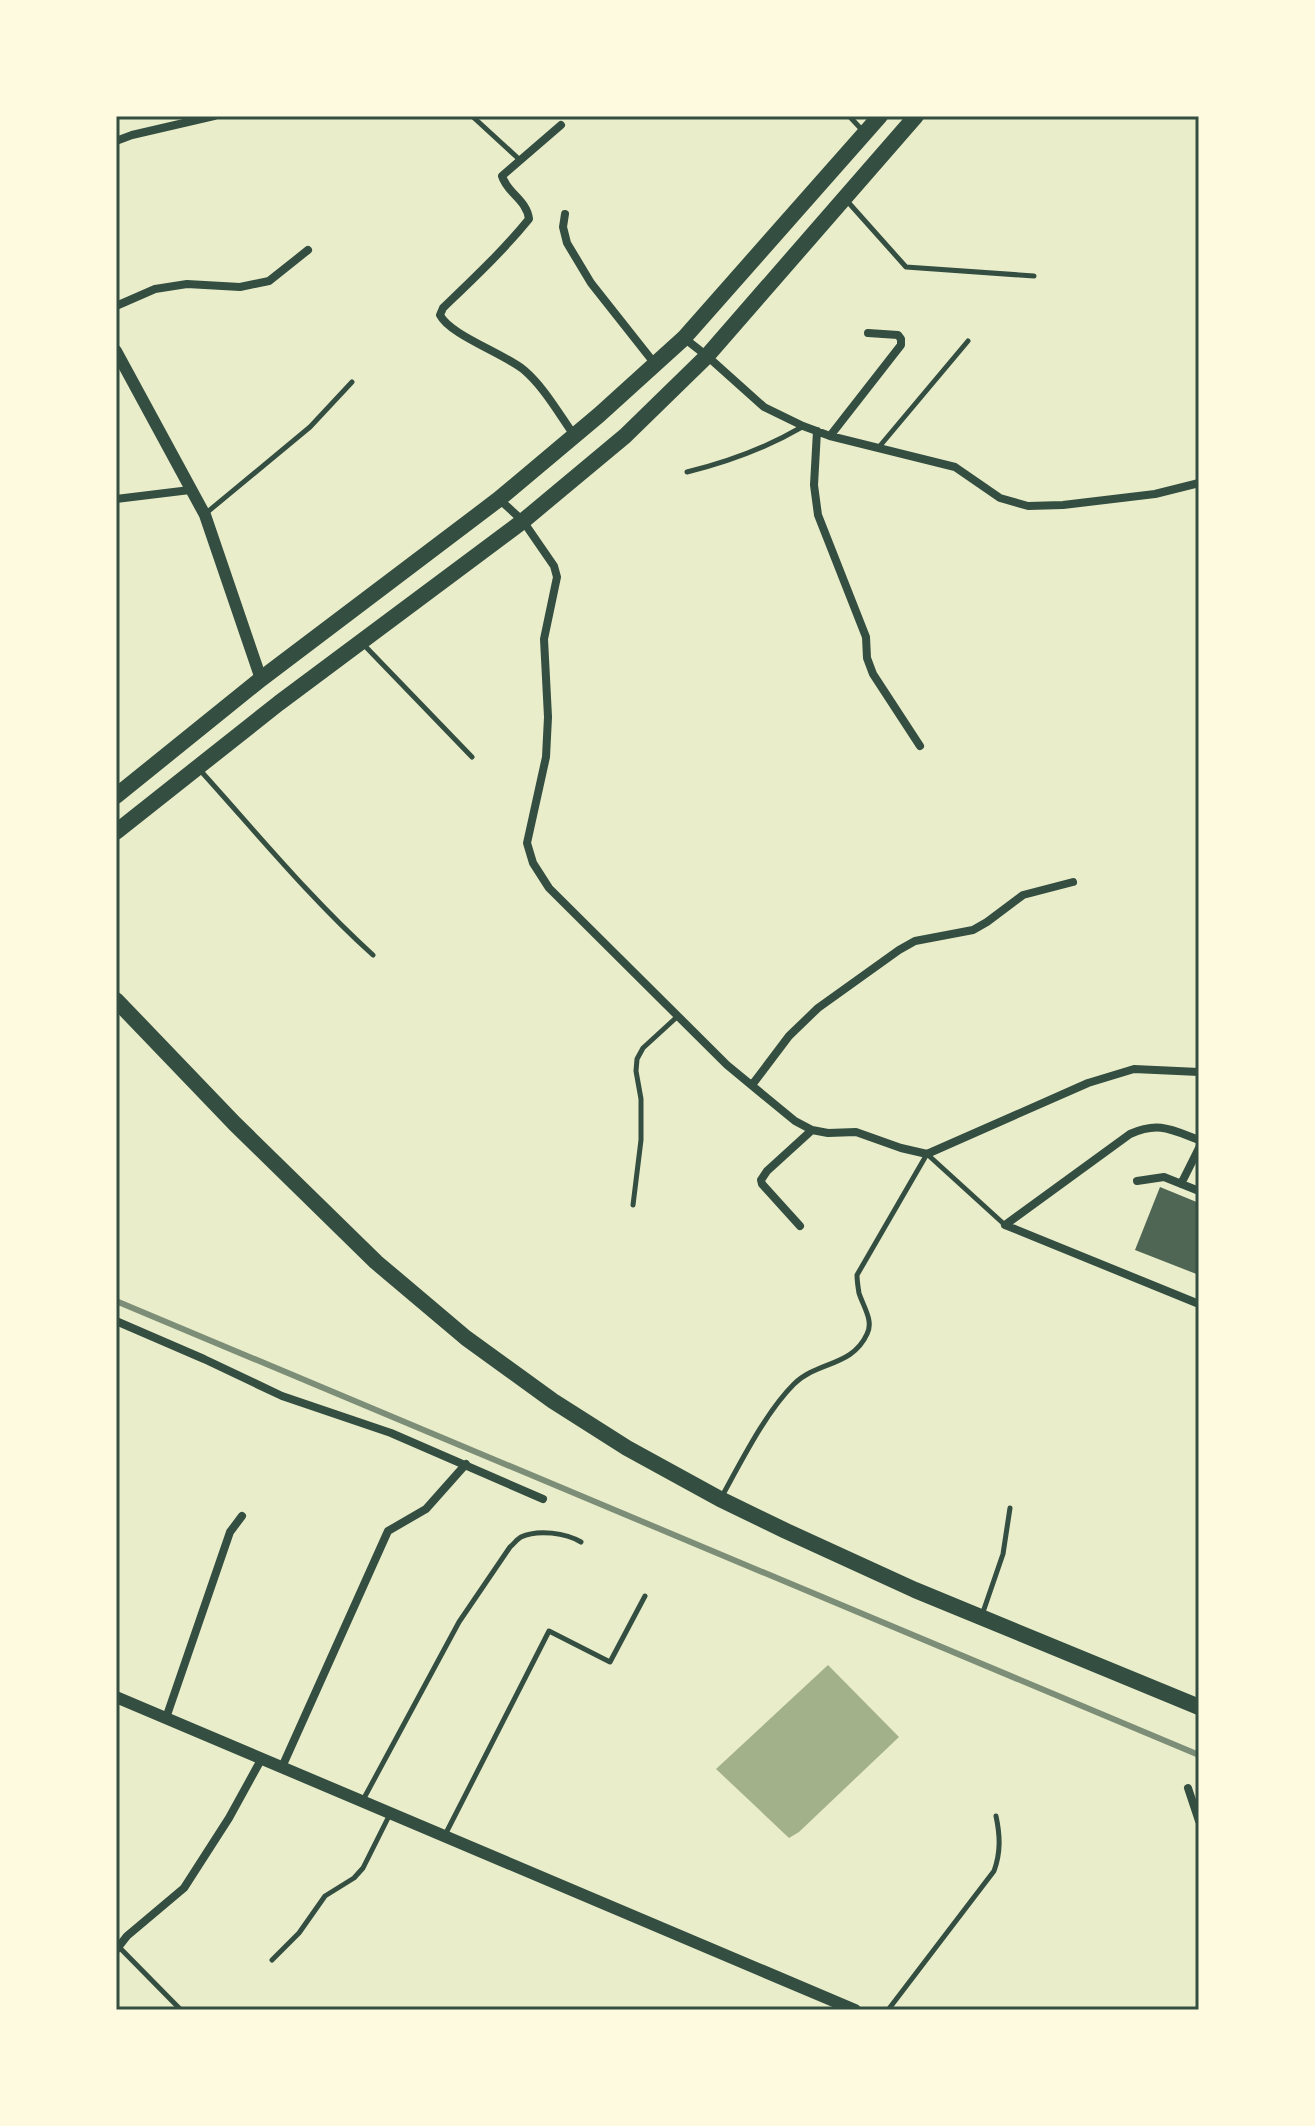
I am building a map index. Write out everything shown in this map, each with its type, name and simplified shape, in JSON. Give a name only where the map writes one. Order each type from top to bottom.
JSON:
[{"type":"highway","points":[[116,796],[261,679],[499,499],[655,365],[684,338],[880,116]]},
{"type":"highway","points":[[116,832],[279,703],[523,521],[625,436],[707,356],[916,116]]},
{"type":"highway","points":[[261,679],[279,703]]},
{"type":"highway","points":[[116,1000],[303,1192],[376,1262],[455,1328],[553,1401],[627,1448],[786,1531],[915,1590],[1199,1707]]},
{"type":"street","points":[[116,141],[214,116]]},
{"type":"street","points":[[561,125],[502,176],[503,182],[528,210],[529,219],[483,271],[443,308],[440,315],[450,329],[521,367],[534,378],[574,436]]},
{"type":"street","points":[[565,214],[563,227],[567,243],[591,283],[655,365]]},
{"type":"street","points":[[116,306],[155,289],[187,284],[240,287],[269,281],[308,250]]},
{"type":"street","points":[[830,436],[901,345],[898,335],[868,333]]},
{"type":"street","points":[[684,338],[764,407],[830,436],[955,467],[1000,498],[1028,506],[1155,494],[1199,483]]},
{"type":"street","points":[[116,351],[205,515],[261,679]]},
{"type":"street","points":[[817,431],[814,485],[818,515],[866,637],[867,658],[873,674],[920,746]]},
{"type":"street","points":[[116,499],[190,490]]},
{"type":"street","points":[[499,499],[523,521],[554,566],[557,577],[544,639],[548,717],[546,757],[527,843],[533,863],[549,888],[727,1065],[795,1121],[812,1130],[856,1132],[927,1154],[1088,1083],[1134,1069],[1199,1072]]},
{"type":"street","points":[[752,1085],[789,1036],[818,1008],[899,950],[915,941],[973,930],[1023,895],[1073,882]]},
{"type":"street","points":[[1005,1225],[1130,1134],[1146,1127],[1164,1126],[1199,1140]]},
{"type":"street","points":[[800,1226],[761,1180],[812,1130]]},
{"type":"street","points":[[1181,1184],[1195,1164],[1199,1148]]},
{"type":"street","points":[[1137,1181],[1164,1177],[1199,1191]]},
{"type":"street","points":[[1005,1225],[1199,1304]]},
{"type":"street","points":[[116,1321],[282,1396],[391,1433],[543,1499]]},
{"type":"street","points":[[282,1767],[388,1531],[426,1509],[466,1464]]},
{"type":"street","points":[[166,1718],[230,1532],[242,1516]]},
{"type":"street","points":[[116,1697],[855,2010]]},
{"type":"street","points":[[117,1948],[184,1888],[229,1818],[262,1758]]},
{"type":"street","points":[[1188,1788],[1199,1821]]},
{"type":"lane","points":[[472,116],[520,160]]},
{"type":"lane","points":[[849,116],[865,133]]},
{"type":"lane","points":[[844,198],[906,267],[1034,276]]},
{"type":"lane","points":[[878,448],[968,341]]},
{"type":"lane","points":[[205,515],[310,427],[352,382]]},
{"type":"lane","points":[[687,472],[756,450],[803,426]]},
{"type":"lane","points":[[361,642],[472,757]]},
{"type":"lane","points":[[198,767],[311,895],[373,955]]},
{"type":"lane","points":[[633,1205],[641,1140],[637,1059],[643,1048],[678,1016]]},
{"type":"lane","points":[[720,1499],[768,1418],[794,1384],[817,1368],[850,1356],[867,1336],[870,1326],[858,1289],[857,1275],[927,1154],[1005,1225]]},
{"type":"lane","points":[[982,1617],[1003,1554],[1010,1508]]},
{"type":"lane","points":[[363,1801],[459,1622],[510,1547],[521,1537],[545,1533],[571,1536],[581,1542]]},
{"type":"lane","points":[[445,1836],[549,1631],[610,1662],[645,1596]]},
{"type":"lane","points":[[272,1960],[299,1933],[325,1896],[354,1878],[363,1868],[391,1813]]},
{"type":"lane","points":[[888,2010],[994,1871],[1000,1844],[996,1816]]},
{"type":"lane","points":[[117,1948],[181,2010]]},
{"type":"shaded area","points":[[828,1665],[899,1737],[789,1838],[716,1769]]},
{"type":"building","points":[[1160,1187],[1199,1203],[1199,1275],[1135,1250]]},
{"type":"railway","points":[[116,1301],[1199,1755]]}]
